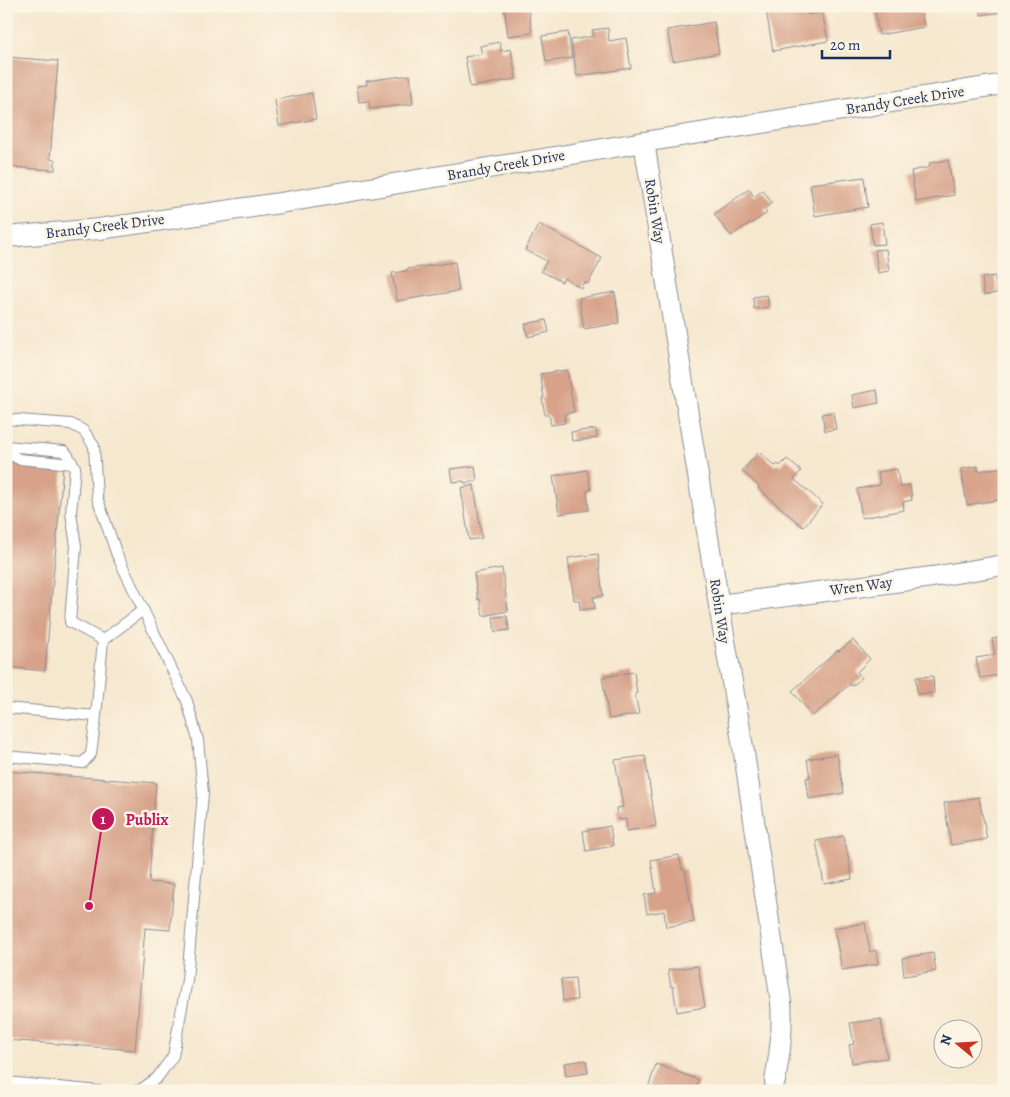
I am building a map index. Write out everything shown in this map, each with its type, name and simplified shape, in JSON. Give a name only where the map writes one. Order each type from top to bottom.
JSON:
[{"type":"street","name":"Brandy Creek Drive","points":[[6,237],[100,229],[280,203],[1004,84]]},
{"type":"street","name":"Robin Way","points":[[644,142],[718,605],[744,753],[781,1002],[781,1048],[771,1086]]},
{"type":"street","name":"Wren Way","points":[[718,605],[932,577],[1004,565]]},
{"type":"lane","points":[[6,419],[70,424],[84,431],[94,446],[97,497],[116,555],[187,701],[198,740],[202,793],[188,980],[173,1056],[157,1078],[140,1090],[135,1091]]},
{"type":"lane","points":[[6,446],[64,451],[75,467],[71,513],[76,546],[70,622],[103,640]]},
{"type":"lane","points":[[6,452],[19,459],[73,464]]},
{"type":"lane","points":[[6,756],[84,762],[91,754],[103,640],[143,610]]},
{"type":"lane","points":[[6,708],[96,716]]},
{"type":"lane","points":[[6,1082],[46,1088],[100,1091]]},
{"type":"building","points":[[504,6],[528,6],[532,33],[508,36]]},
{"type":"building","points":[[786,6],[806,6],[808,15],[822,12],[828,41],[773,51],[766,10]]},
{"type":"building","points":[[874,6],[920,6],[924,27],[879,35]]},
{"type":"building","points":[[980,6],[1004,6],[1004,12],[981,15]]},
{"type":"building","points":[[714,22],[719,53],[673,61],[667,30]]},
{"type":"building","points":[[608,28],[609,41],[626,38],[631,68],[577,76],[571,40],[594,36],[592,30]]},
{"type":"building","points":[[568,32],[572,58],[546,62],[542,36]]},
{"type":"building","points":[[500,42],[501,51],[511,49],[516,79],[470,87],[465,57],[482,54],[480,46]]},
{"type":"building","points":[[6,57],[58,61],[50,159],[55,160],[55,170],[6,167]]},
{"type":"building","points":[[410,75],[413,104],[370,109],[369,101],[359,102],[357,86],[367,85],[366,81]]},
{"type":"building","points":[[312,93],[316,119],[279,126],[275,100]]},
{"type":"building","points":[[948,160],[954,195],[916,202],[911,171],[930,167],[929,163]]},
{"type":"building","points":[[864,177],[868,207],[815,216],[810,184]]},
{"type":"building","points":[[749,189],[754,197],[763,190],[772,203],[764,209],[767,213],[731,236],[714,214]]},
{"type":"building","points":[[882,222],[885,244],[873,245],[870,224]]},
{"type":"building","points":[[539,224],[602,258],[588,284],[584,282],[581,288],[564,278],[562,282],[541,271],[547,261],[525,250]]},
{"type":"building","points":[[886,249],[889,271],[878,273],[875,250]]},
{"type":"building","points":[[455,262],[459,291],[397,301],[392,273]]},
{"type":"building","points":[[995,276],[997,293],[984,295],[982,278]]},
{"type":"building","points":[[615,292],[619,323],[584,329],[579,298]]},
{"type":"building","points":[[767,295],[769,307],[754,309],[753,297]]},
{"type":"building","points":[[546,320],[549,332],[528,337],[525,324]]},
{"type":"building","points":[[567,370],[574,412],[564,414],[565,423],[551,425],[549,415],[545,415],[540,374]]},
{"type":"building","points":[[877,390],[879,403],[854,408],[852,395]]},
{"type":"building","points":[[833,412],[836,429],[825,431],[822,414]]},
{"type":"building","points":[[596,429],[597,438],[572,441],[571,432]]},
{"type":"building","points":[[759,452],[775,466],[778,464],[780,466],[787,459],[801,471],[794,479],[823,504],[803,527],[758,488],[759,486],[742,471]]},
{"type":"building","points":[[6,462],[63,467],[45,671],[6,667]]},
{"type":"building","points":[[475,466],[477,481],[452,482],[450,469]]},
{"type":"building","points":[[978,466],[978,471],[1004,467],[1004,499],[967,505],[961,469]]},
{"type":"building","points":[[897,469],[900,487],[910,485],[912,500],[903,502],[904,510],[862,518],[857,489],[880,485],[878,472]]},
{"type":"building","points":[[587,470],[591,490],[587,491],[589,510],[559,514],[553,476]]},
{"type":"building","points":[[474,485],[482,538],[469,540],[461,488]]},
{"type":"building","points":[[598,554],[603,596],[593,597],[595,608],[580,610],[579,600],[574,600],[568,558]]},
{"type":"building","points":[[502,568],[508,611],[483,616],[480,599],[478,600],[474,573]]},
{"type":"building","points":[[507,616],[509,630],[495,632],[493,617]]},
{"type":"building","points":[[1004,637],[1004,674],[980,678],[976,658],[995,655],[992,639]]},
{"type":"building","points":[[853,640],[870,659],[857,672],[862,678],[852,686],[850,684],[813,716],[792,691],[838,650]]},
{"type":"building","points":[[634,672],[637,693],[635,694],[639,714],[609,719],[602,677]]},
{"type":"building","points":[[933,676],[934,693],[917,694],[916,677]]},
{"type":"building","points":[[837,754],[844,793],[809,799],[806,778],[810,777],[807,759]]},
{"type":"building","points":[[645,756],[656,826],[627,831],[626,819],[618,820],[616,808],[623,807],[615,760]]},
{"type":"building","points":[[6,771],[156,783],[149,882],[174,884],[170,930],[145,928],[135,1050],[6,1040]]},
{"type":"building","points":[[979,797],[987,839],[951,845],[944,803]]},
{"type":"building","points":[[610,826],[613,846],[586,851],[583,831]]},
{"type":"building","points":[[844,836],[852,879],[824,884],[816,841]]},
{"type":"building","points":[[679,855],[682,870],[685,870],[694,922],[666,927],[664,911],[647,914],[644,895],[656,893],[651,860]]},
{"type":"building","points":[[865,923],[870,952],[876,950],[878,964],[842,970],[834,928]]},
{"type":"building","points":[[933,953],[936,971],[904,976],[902,958]]},
{"type":"building","points":[[698,966],[705,1007],[677,1012],[673,986],[671,987],[668,970]]},
{"type":"building","points":[[575,978],[577,1000],[563,1001],[561,979]]},
{"type":"building","points":[[881,1019],[887,1058],[852,1063],[849,1045],[854,1044],[850,1023]]},
{"type":"building","points":[[586,1060],[588,1073],[566,1076],[564,1063]]},
{"type":"building","points":[[656,1064],[699,1080],[695,1091],[647,1091]]},
{"type":"building","points":[[914,1086],[915,1091],[901,1091],[901,1088]]},
{"type":"place","name":"Publix","points":[[89,906]]}]
